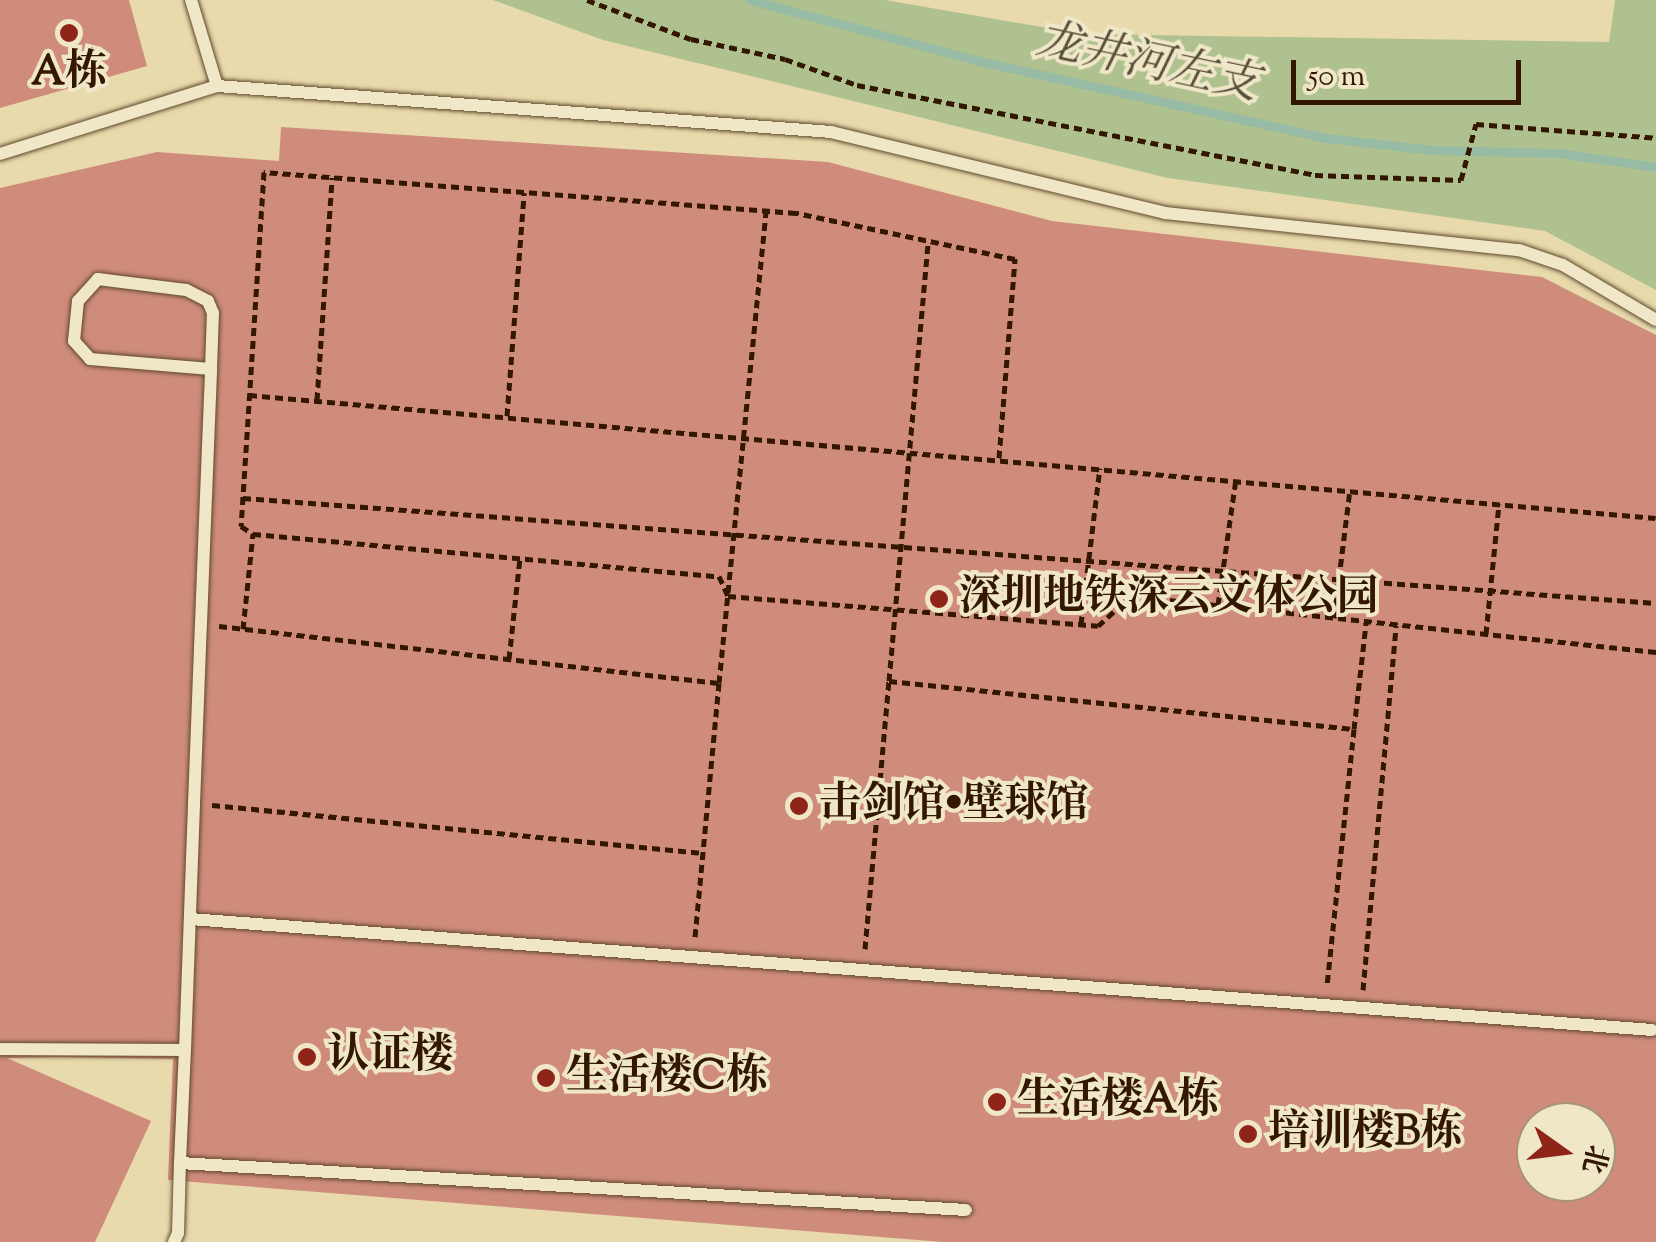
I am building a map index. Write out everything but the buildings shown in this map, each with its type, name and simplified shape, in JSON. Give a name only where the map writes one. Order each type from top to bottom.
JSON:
[{"type":"lane","points":[[190,0],[217,86]]},
{"type":"lane","points":[[0,154],[217,86],[848,135],[1136,208],[1519,250],[1562,265],[1656,320]]},
{"type":"lane","points":[[174,1242],[211,369],[208,301],[186,290],[98,279],[78,301],[74,340],[90,359],[211,369]]},
{"type":"lane","points":[[190,920],[1326,1000],[1652,1030]]},
{"type":"lane","points":[[0,1049],[185,1050]]},
{"type":"lane","points":[[180,1163],[966,1210]]},
{"type":"path","points":[[587,0],[691,38],[942,104],[1164,143],[1241,164],[1315,175],[1461,180],[1476,124],[1656,138]]},
{"type":"path","points":[[728,596],[719,576],[254,534],[241,526],[264,172],[766,210],[1014,260],[999,458]]},
{"type":"path","points":[[317,401],[332,178]]},
{"type":"path","points":[[507,416],[524,193]]},
{"type":"path","points":[[693,955],[766,210]]},
{"type":"path","points":[[863,968],[928,241]]},
{"type":"path","points":[[250,396],[910,450],[1656,518]]},
{"type":"path","points":[[1080,624],[1100,468]]},
{"type":"path","points":[[1218,606],[1236,479]]},
{"type":"path","points":[[1334,618],[1350,490]]},
{"type":"path","points":[[243,498],[1656,603]]},
{"type":"path","points":[[1486,634],[1500,504]]},
{"type":"path","points":[[243,629],[254,534]]},
{"type":"path","points":[[510,659],[520,558]]},
{"type":"path","points":[[728,596],[1098,626],[1131,596],[1656,652]]},
{"type":"path","points":[[1326,1000],[1366,622]]},
{"type":"path","points":[[201,624],[720,682]]},
{"type":"path","points":[[1362,1003],[1396,625]]},
{"type":"path","points":[[889,680],[1354,729]]},
{"type":"path","points":[[194,804],[703,853]]},
{"type":"green space","points":[[493,0],[885,0],[1082,34],[1609,42],[1615,0],[1656,0],[1656,290],[1545,231],[1168,178],[603,40]]},
{"type":"waterway","name":"龙井河左支","points":[[750,0],[983,62],[1327,138],[1431,150],[1557,153],[1656,167]]},
{"type":"place","name":"A栋","points":[[69,33]]},
{"type":"place","name":"深圳地铁深云文体公园","points":[[939,599]]},
{"type":"place","name":"击剑馆•壁球馆","points":[[799,806]]},
{"type":"place","name":"认证楼","points":[[307,1057]]},
{"type":"place","name":"生活楼C栋","points":[[546,1078]]},
{"type":"place","name":"生活楼A栋","points":[[997,1102]]},
{"type":"place","name":"培训楼B栋","points":[[1248,1134]]}]
